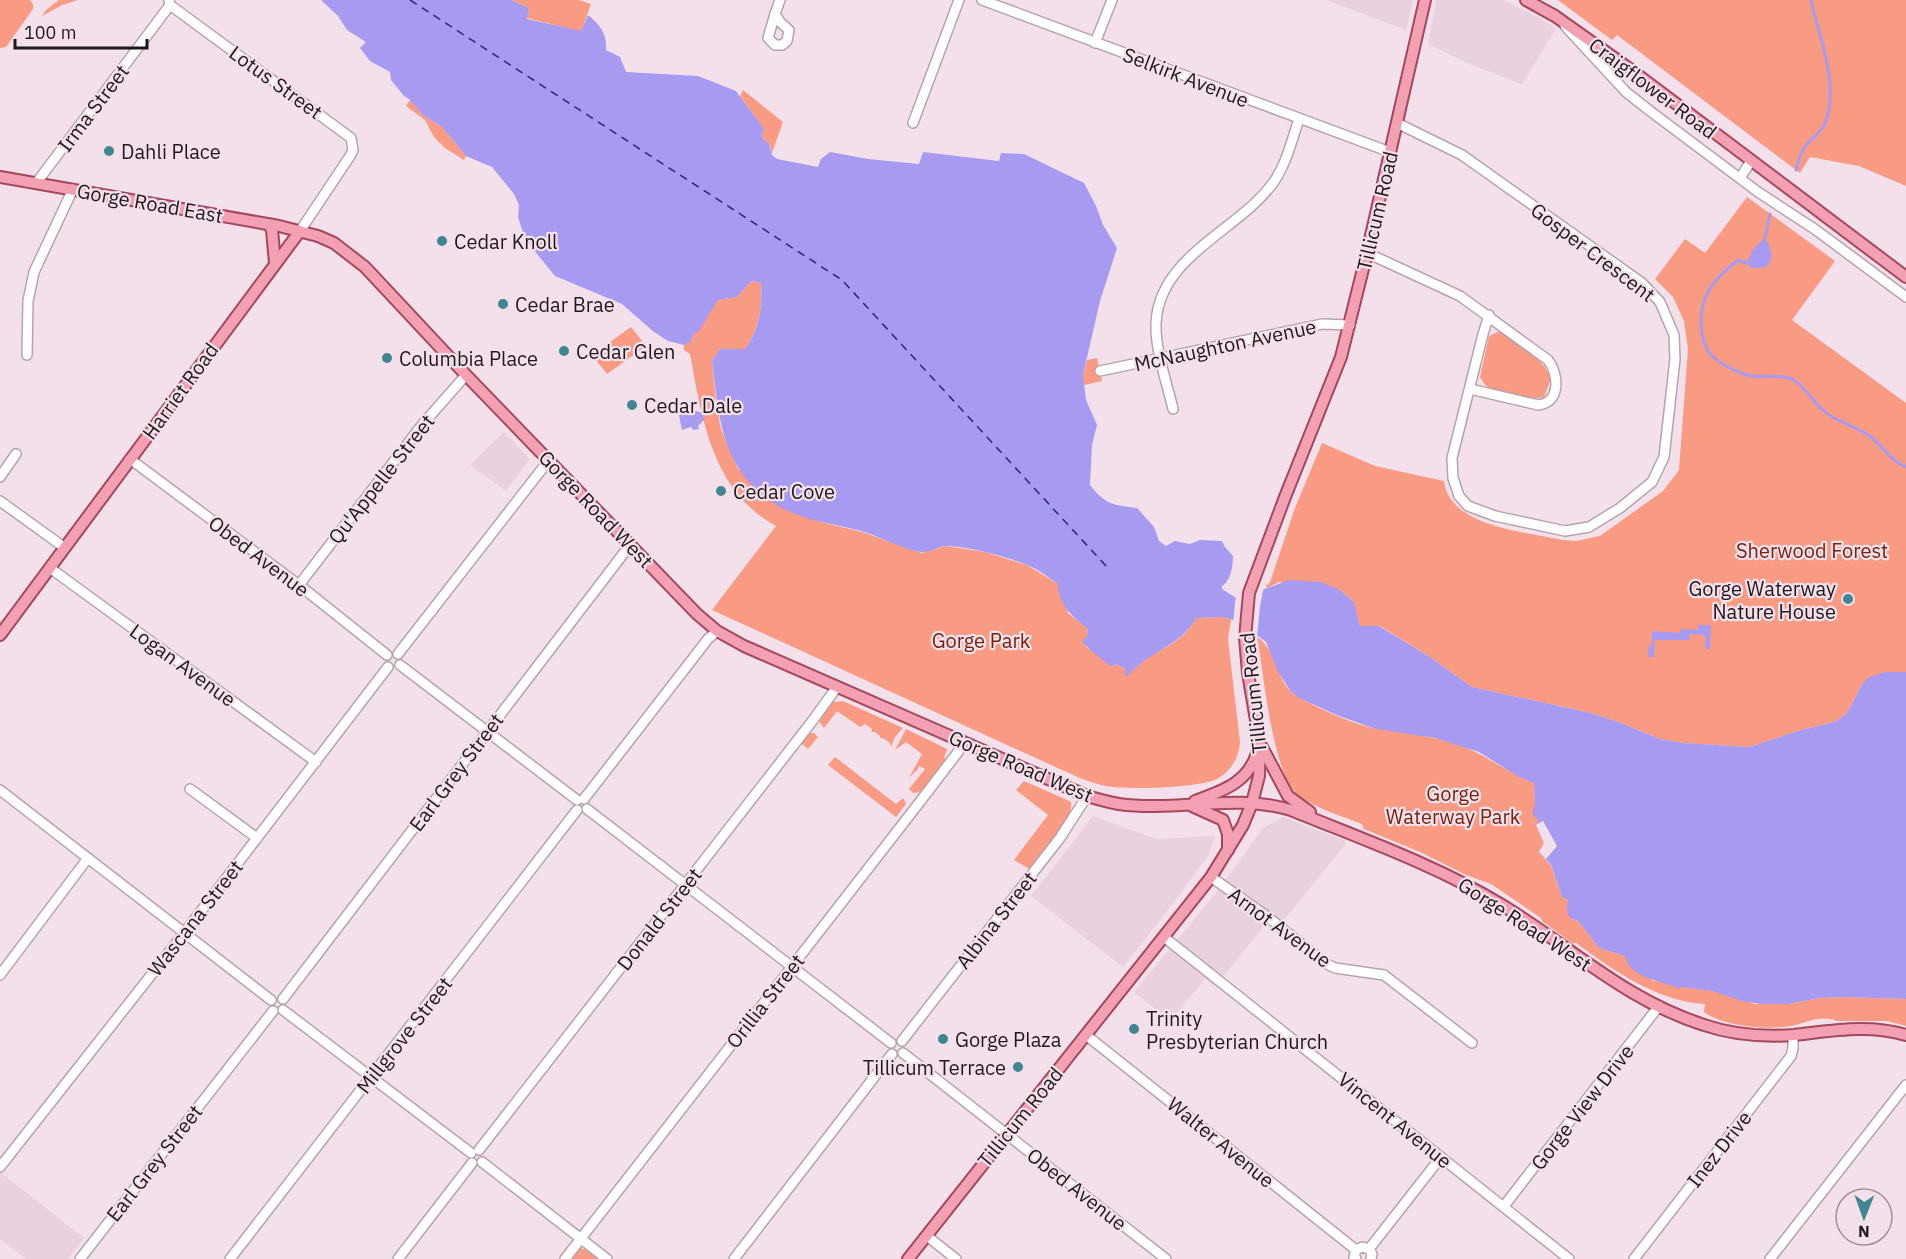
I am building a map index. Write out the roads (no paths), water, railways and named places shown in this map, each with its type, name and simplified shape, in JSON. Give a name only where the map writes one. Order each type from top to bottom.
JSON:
[{"type":"main road","name":"Tillicum Road","points":[[909,1259],[1211,877],[1243,825],[1259,776],[1260,744],[1248,673],[1245,638],[1253,581],[1331,385],[1350,325],[1425,0]]},
{"type":"main road","name":"Craigflower Road","points":[[1526,0],[1555,16],[1634,72],[1906,277]]},
{"type":"main road","name":"Gorge Road East","points":[[0,177],[300,231]]},
{"type":"main road","points":[[269,225],[272,230],[275,263]]},
{"type":"main road","name":"Harriet Road","points":[[0,635],[300,231]]},
{"type":"main road","name":"Gorge Road West","points":[[300,231],[334,243],[357,260],[697,614],[717,631],[744,646],[1087,796],[1119,804],[1252,803],[1273,804],[1291,810],[1437,870],[1480,892],[1530,923],[1608,979],[1659,1006],[1714,1029],[1753,1035],[1793,1035],[1863,1029],[1886,1030],[1906,1035]]},
{"type":"main road","points":[[1186,804],[1229,788],[1240,780],[1255,761],[1260,744]]},
{"type":"main road","points":[[1260,744],[1288,796],[1328,825]]},
{"type":"main road","points":[[1186,804],[1222,819],[1228,834],[1228,851]]},
{"type":"street","points":[[775,14],[780,0]]},
{"type":"street","points":[[913,123],[959,0]]},
{"type":"street","name":"Selkirk Avenue","points":[[982,0],[1390,152]]},
{"type":"street","points":[[1095,43],[1112,0]]},
{"type":"street","name":"Lotus Street","points":[[170,2],[351,138],[353,144]]},
{"type":"street","name":"Irma Street","points":[[37,182],[170,2]]},
{"type":"street","name":"Craigflower Road","points":[[1555,16],[1626,92],[1740,178],[1816,230],[1906,297]]},
{"type":"street","points":[[1173,409],[1157,341],[1156,323],[1167,284],[1191,258],[1274,182],[1299,119]]},
{"type":"street","name":"Gosper Crescent","points":[[1397,123],[1462,155],[1642,283],[1660,302],[1674,335],[1675,359],[1664,458],[1652,482],[1620,508],[1589,527],[1565,531],[1495,516],[1468,506],[1455,487],[1452,458],[1489,315]]},
{"type":"street","name":"Harriet Road","points":[[300,231],[350,156],[353,144]]},
{"type":"street","points":[[1740,178],[1751,161]]},
{"type":"street","points":[[27,355],[28,301],[34,272],[73,189]]},
{"type":"street","points":[[1367,253],[1460,296],[1548,360],[1556,374],[1554,395],[1546,405],[1470,388]]},
{"type":"street","name":"McNaughton Avenue","points":[[1100,371],[1322,324],[1350,325]]},
{"type":"street","name":"Qu'Appelle Street","points":[[299,585],[422,425],[466,375]]},
{"type":"street","points":[[0,477],[16,454]]},
{"type":"street","name":"Obed Avenue","points":[[130,459],[299,585],[387,655]]},
{"type":"street","points":[[398,654],[549,460]]},
{"type":"street","points":[[0,501],[65,548]]},
{"type":"street","name":"Earl Grey Street","points":[[283,999],[630,545]]},
{"type":"street","name":"Logan Avenue","points":[[50,568],[316,762]]},
{"type":"street","name":"Millgrove Street","points":[[230,1259],[579,803],[708,639],[717,631]]},
{"type":"street","points":[[398,654],[391,653],[385,660],[388,667],[396,668],[400,665]]},
{"type":"street","points":[[398,654],[401,658],[400,665]]},
{"type":"street","points":[[400,665],[579,803],[581,812],[587,809],[891,1043]]},
{"type":"street","name":"Wascana Street","points":[[0,1167],[185,932],[388,667]]},
{"type":"street","name":"Donald Street","points":[[398,1259],[837,687]]},
{"type":"street","name":"Orillia Street","points":[[565,1259],[793,967],[958,752],[963,742]]},
{"type":"street","points":[[190,789],[257,838]]},
{"type":"street","points":[[0,790],[271,1000]]},
{"type":"street","name":"Albina Street","points":[[902,1041],[1060,838],[1087,796]]},
{"type":"street","points":[[0,975],[88,858]]},
{"type":"street","name":"Arnot Avenue","points":[[1211,877],[1269,918],[1324,963],[1335,968],[1384,975],[1472,1043]]},
{"type":"street","name":"Vincent Avenue","points":[[1164,937],[1569,1259]]},
{"type":"street","points":[[271,1000],[275,997],[283,999],[285,1005],[283,1010]]},
{"type":"street","points":[[271,1000],[270,1007],[273,1011],[283,1010]]},
{"type":"street","name":"Gorge View Drive","points":[[1504,1206],[1659,1006]]},
{"type":"street","points":[[283,1010],[608,1259]]},
{"type":"street","name":"Earl Grey Street","points":[[80,1259],[273,1011]]},
{"type":"street","name":"Walter Avenue","points":[[1086,1035],[1356,1254]]},
{"type":"street","name":"Inez Drive","points":[[1634,1259],[1791,1056],[1793,1035]]},
{"type":"street","points":[[896,1040],[902,1041],[905,1048],[903,1053],[896,1056],[892,1054],[889,1048],[891,1043],[896,1040]]},
{"type":"street","name":"Obed Avenue","points":[[903,1053],[1166,1259]]},
{"type":"street","points":[[734,1259],[892,1054]]},
{"type":"street","points":[[1770,1259],[1906,1085]]},
{"type":"street","points":[[1369,1249],[1441,1156]]},
{"type":"street","points":[[927,1236],[956,1259]]},
{"type":"street","points":[[1356,1254],[1362,1247],[1369,1249],[1372,1254],[1371,1259]]},
{"type":"waterway","points":[[1796,170],[1804,148],[1825,124],[1829,109],[1827,61],[1811,0]]},
{"type":"waterway","points":[[1765,237],[1770,214]]},
{"type":"waterway","points":[[1746,263],[1738,260],[1729,268],[1713,284],[1704,301],[1701,316],[1702,333],[1711,355],[1728,367],[1747,375],[1781,376],[1792,379],[1801,385],[1829,415],[1866,434],[1891,457],[1906,467]]},
{"type":"place","name":"Dahli Place","points":[[109,151]]},
{"type":"place","name":"Cedar Knoll","points":[[442,241]]},
{"type":"place","name":"Cedar Brae","points":[[503,304]]},
{"type":"place","name":"Cedar Glen","points":[[564,351]]},
{"type":"place","name":"Columbia Place","points":[[387,358]]},
{"type":"place","name":"Cedar Dale","points":[[632,405]]},
{"type":"place","name":"Cedar Cove","points":[[721,491]]},
{"type":"place","name":"Gorge Waterway Nature House","points":[[1848,599]]},
{"type":"place","name":"Trinity Presbyterian Church","points":[[1134,1029]]},
{"type":"place","name":"Gorge Plaza","points":[[943,1039]]},
{"type":"place","name":"Tillicum Terrace","points":[[1018,1067]]},
{"type":"park label","name":"Sherwood Forest","points":[[1812,550]]},
{"type":"park label","name":"Gorge Park","points":[[981,640]]},
{"type":"park label","name":"Gorge Waterway Park","points":[[1453,804]]}]
